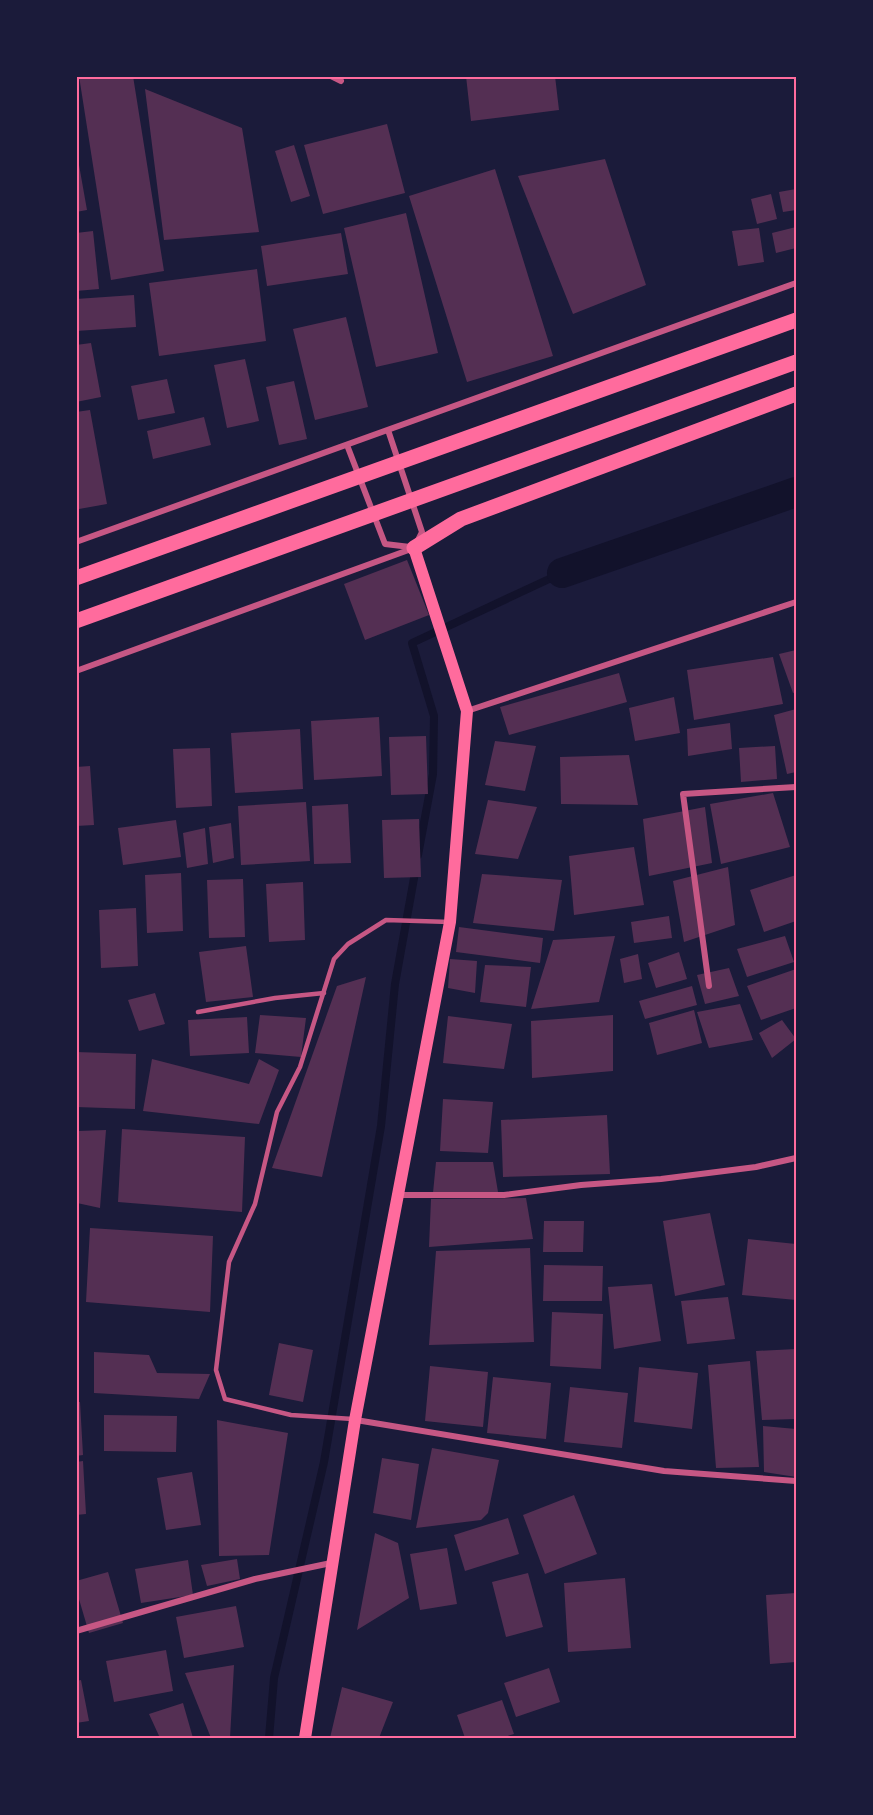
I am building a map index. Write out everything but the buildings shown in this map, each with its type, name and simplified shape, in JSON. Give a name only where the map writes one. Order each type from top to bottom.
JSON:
[{"type":"main road","points":[[76,578],[796,320]]},
{"type":"main road","points":[[76,621],[796,362]]},
{"type":"main road","points":[[306,1738],[331,1563],[355,1420],[398,1195],[443,921],[467,711],[414,548],[461,519],[796,394]]},
{"type":"street","points":[[331,76],[341,81]]},
{"type":"street","points":[[76,542],[796,283]]},
{"type":"street","points":[[76,671],[414,548],[422,532],[388,430]]},
{"type":"street","points":[[347,445],[386,544],[414,548]]},
{"type":"street","points":[[467,711],[796,602]]},
{"type":"street","points":[[709,986],[683,794],[796,787]]},
{"type":"street","points":[[398,1195],[504,1195],[756,1167],[796,1158]]},
{"type":"street","points":[[355,1420],[664,1471],[796,1481]]},
{"type":"street","points":[[76,1631],[255,1579],[331,1563]]},
{"type":"lane","points":[[355,1420],[291,1415],[225,1399],[216,1370],[229,1262],[255,1204],[277,1112],[300,1067],[334,959],[348,944],[386,920],[443,921]]},
{"type":"lane","points":[[198,1012],[275,998],[324,993]]},
{"type":"waterway","points":[[562,573],[796,492]]},
{"type":"waterway","points":[[418,855],[433,774],[434,716],[412,643],[562,573]]},
{"type":"waterway","points":[[269,1738],[274,1678],[324,1462],[381,1126],[395,984],[416,867]]}]
